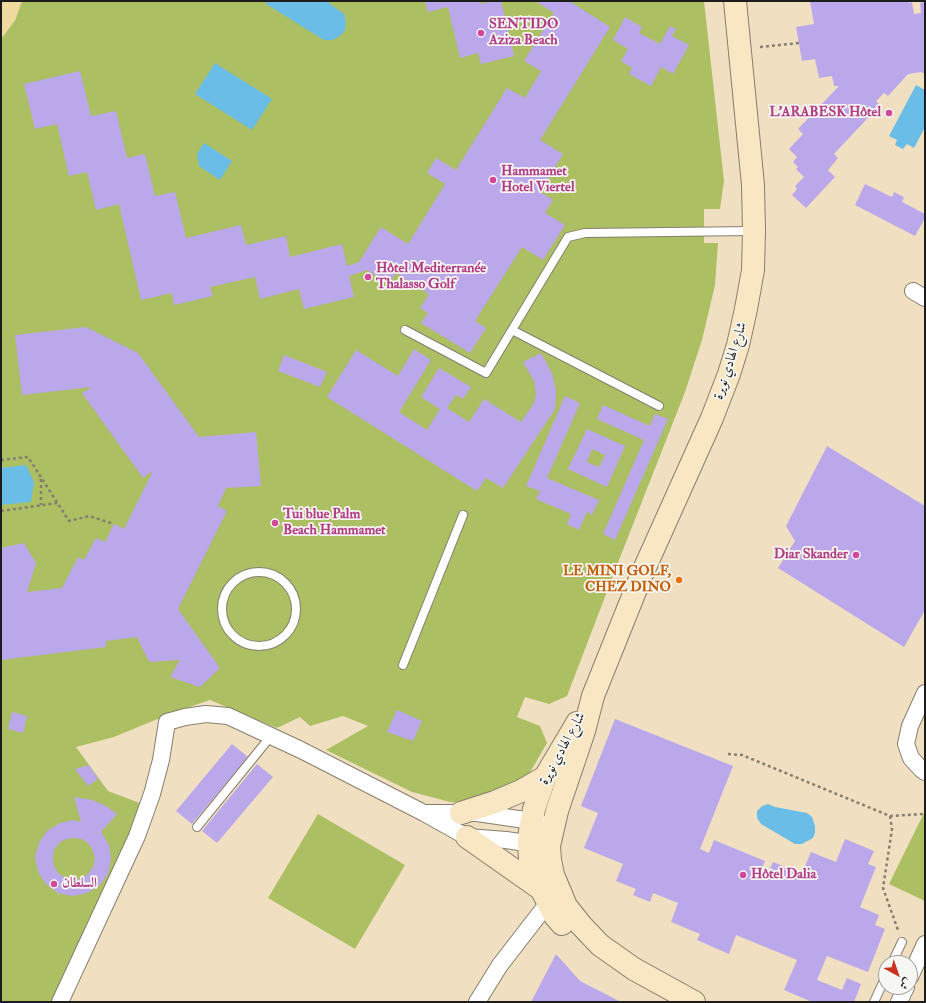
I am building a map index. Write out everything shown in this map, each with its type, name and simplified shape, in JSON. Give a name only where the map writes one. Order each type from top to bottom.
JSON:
[{"type":"street","name":"شارع الهادي نويرة","points":[[634,969],[594,954],[570,935],[555,916],[534,873],[530,859],[544,839],[557,811],[584,731],[593,696],[642,574],[712,418],[729,374],[738,345],[753,270],[754,230],[753,184],[735,1]]},
{"type":"street","points":[[925,693],[910,726],[906,744],[911,758],[920,769],[925,772]]},
{"type":"street","name":"شارع الهادي نويرة","points":[[593,696],[545,777],[534,809],[530,831],[544,839],[553,875],[566,906],[600,945],[634,969],[694,1002]]},
{"type":"street","points":[[60,1002],[137,836],[162,760],[167,722],[185,717],[206,714],[228,716],[301,750],[424,813],[467,837],[545,896],[476,1002]]},
{"type":"street","points":[[460,813],[495,802],[521,791],[545,777]]},
{"type":"street","points":[[424,813],[477,813],[532,821]]},
{"type":"street","points":[[467,837],[544,839]]},
{"type":"street","points":[[918,959],[925,944]]},
{"type":"lane","points":[[405,330],[486,373],[568,238],[585,233],[754,230]]},
{"type":"lane","points":[[512,330],[659,406]]},
{"type":"lane","points":[[403,665],[463,515]]},
{"type":"lane","points":[[257,571],[272,573],[284,580],[293,592],[297,606],[295,621],[287,634],[276,643],[261,647],[247,645],[234,638],[225,626],[221,611],[223,597],[231,584],[243,575],[257,571]]},
{"type":"lane","points":[[197,827],[272,736]]},
{"type":"lane","points":[[896,955],[902,942]]},
{"type":"path","points":[[769,46],[799,43]]},
{"type":"path","points":[[1,460],[28,457],[69,521],[89,516],[114,524]]},
{"type":"path","points":[[41,478],[41,505]]},
{"type":"path","points":[[1,510],[57,502]]},
{"type":"path","points":[[728,754],[742,755],[890,816],[924,814]]},
{"type":"path","points":[[890,816],[892,829],[883,888],[902,942]]},
{"type":"green space","points":[[22,1],[704,1],[724,181],[720,209],[704,209],[704,243],[718,243],[715,285],[702,340],[685,392],[567,696],[549,704],[525,697],[517,717],[540,726],[547,743],[525,781],[471,803],[450,802],[412,792],[326,750],[368,726],[343,716],[310,726],[300,717],[277,728],[210,700],[172,713],[114,737],[76,747],[108,791],[145,805],[51,1002],[1,1002],[1,39],[15,20]]},
{"type":"green space","points":[[925,811],[925,901],[889,884]]},
{"type":"green space","points":[[318,814],[405,865],[355,949],[268,898]]},
{"type":"sand","points":[[1,1],[22,1],[15,20],[1,39]]},
{"type":"water","points":[[265,1],[326,1],[344,14],[346,22],[345,30],[340,36],[333,40],[324,40],[266,4]]},
{"type":"water","points":[[215,63],[272,99],[252,130],[195,94]]},
{"type":"water","points":[[916,85],[925,90],[925,127],[914,148],[907,144],[903,149],[895,145],[897,140],[889,136]]},
{"type":"water","points":[[204,143],[232,161],[220,180],[199,166],[197,154]]},
{"type":"water","points":[[26,465],[34,482],[31,502],[1,505],[1,468]]},
{"type":"water","points":[[768,804],[775,807],[807,813],[812,817],[815,826],[813,838],[802,844],[795,844],[761,824],[757,818],[757,811],[762,806]]},
{"type":"building","name":"SENTIDO Aziza Beach","points":[[425,1],[480,1],[481,4],[492,1],[501,1],[514,56],[481,64],[478,53],[460,58],[448,7],[428,12]]},
{"type":"building","name":"Hammamet Hotel Viertel","points":[[535,1],[569,1],[610,27],[540,140],[563,154],[540,192],[553,200],[545,213],[565,225],[543,260],[522,247],[475,321],[486,328],[470,353],[421,323],[428,313],[420,308],[429,294],[396,273],[389,284],[367,270],[349,276],[354,297],[304,309],[299,289],[260,299],[255,277],[210,287],[213,296],[174,305],[172,293],[141,300],[119,204],[96,210],[87,172],[69,176],[57,124],[35,129],[24,84],[80,71],[91,116],[116,111],[127,158],[145,154],[155,196],[175,192],[186,238],[241,225],[246,245],[286,236],[290,257],[342,244],[347,266],[359,262],[381,227],[408,244],[445,184],[427,173],[436,158],[456,170],[507,88],[525,98],[541,71],[524,61],[554,13]]},
{"type":"building","points":[[810,1],[909,1],[909,3],[912,2],[914,14],[921,13],[920,3],[925,2],[925,74],[921,72],[908,74],[888,96],[884,93],[876,101],[880,105],[834,154],[838,158],[828,170],[835,177],[806,208],[792,195],[797,189],[795,186],[804,177],[796,169],[798,167],[793,162],[797,157],[789,149],[803,134],[798,129],[839,86],[834,86],[832,76],[819,78],[815,59],[802,61],[796,27],[814,24]]},
{"type":"building","points":[[625,17],[642,27],[639,33],[660,44],[670,26],[676,29],[672,36],[689,45],[673,74],[661,67],[651,86],[629,74],[632,68],[621,61],[628,49],[613,40]]},
{"type":"building","points":[[865,184],[892,197],[894,192],[904,197],[902,202],[925,214],[925,218],[915,236],[855,205]]},
{"type":"building","points":[[86,327],[138,353],[199,437],[256,432],[261,486],[226,488],[218,506],[227,511],[178,609],[220,668],[200,687],[170,677],[180,660],[149,662],[137,637],[106,641],[106,647],[1,660],[1,548],[24,543],[36,563],[27,592],[62,588],[78,557],[84,560],[96,538],[105,542],[114,524],[124,529],[153,471],[143,478],[82,393],[92,387],[22,395],[15,335]]},
{"type":"building","points":[[414,349],[431,360],[399,412],[427,430],[440,409],[421,397],[439,368],[471,387],[463,399],[456,395],[447,408],[469,422],[484,399],[521,422],[534,403],[536,394],[534,381],[523,362],[541,353],[552,373],[556,390],[555,409],[503,488],[486,478],[477,491],[327,397],[356,350],[398,376]]},
{"type":"building","points":[[284,355],[327,372],[320,387],[278,371]]},
{"type":"building","points":[[565,396],[580,403],[547,478],[599,500],[592,515],[587,512],[579,530],[567,524],[571,514],[536,499],[540,491],[526,486]]},
{"type":"building","points":[[603,405],[650,426],[655,414],[668,419],[615,540],[603,534],[644,440],[597,419]]},
{"type":"building","points":[[587,429],[625,446],[607,487],[568,469]],"holes":[[[592,449],[605,455],[599,467],[587,462]]]},
{"type":"building","name":"Diar Skander","points":[[827,446],[925,506],[925,610],[904,647],[778,568],[795,541],[786,526]]},
{"type":"building","points":[[397,710],[422,721],[413,741],[387,732]]},
{"type":"building","points":[[12,712],[27,716],[23,733],[8,729]]},
{"type":"building","points":[[615,719],[733,766],[700,849],[709,853],[714,840],[765,861],[762,868],[769,871],[773,862],[802,874],[811,852],[836,862],[845,839],[874,851],[868,864],[876,867],[860,907],[879,915],[875,925],[885,929],[868,972],[827,956],[817,980],[842,990],[847,978],[861,984],[854,1002],[812,1002],[784,990],[797,960],[736,935],[729,954],[697,940],[700,934],[671,922],[678,903],[653,893],[650,902],[633,895],[636,889],[616,881],[623,864],[584,848],[598,813],[581,806]]},
{"type":"building","points":[[232,744],[248,757],[192,824],[176,811]]},
{"type":"building","points":[[257,764],[273,777],[217,843],[202,831]]},
{"type":"building","points":[[89,765],[98,779],[88,786],[75,769]]},
{"type":"building","points":[[74,797],[92,800],[106,806],[117,814],[101,832],[109,845],[111,859],[108,874],[99,886],[87,893],[72,896],[58,893],[46,884],[38,872],[35,857],[39,843],[47,831],[60,823],[74,820],[81,822]],"holes":[[[66,839],[82,839],[89,844],[93,851],[95,859],[93,867],[88,874],[81,879],[73,880],[65,878],[58,873],[54,866],[54,850],[59,843]]]},
{"type":"building","points":[[556,954],[580,981],[621,1002],[531,1002]]},
{"type":"place","name":"SENTIDO Aziza Beach","points":[[481,33]]},
{"type":"place","name":"L'ARABESK Hôtel","points":[[889,113]]},
{"type":"place","name":"Hammamet Hotel Viertel","points":[[493,180]]},
{"type":"place","name":"Hôtel Mediterranée Thalasso Golf","points":[[368,277]]},
{"type":"place","name":"Tui blue Palm Beach Hammamet","points":[[275,523]]},
{"type":"place","name":"Diar Skander","points":[[856,555]]},
{"type":"place","name":"LE MINI GOLF, CHEZ DINO","points":[[679,580]]},
{"type":"place","name":"Hôtel Dalia","points":[[743,875]]},
{"type":"place","name":"السلطان","points":[[54,884]]}]
